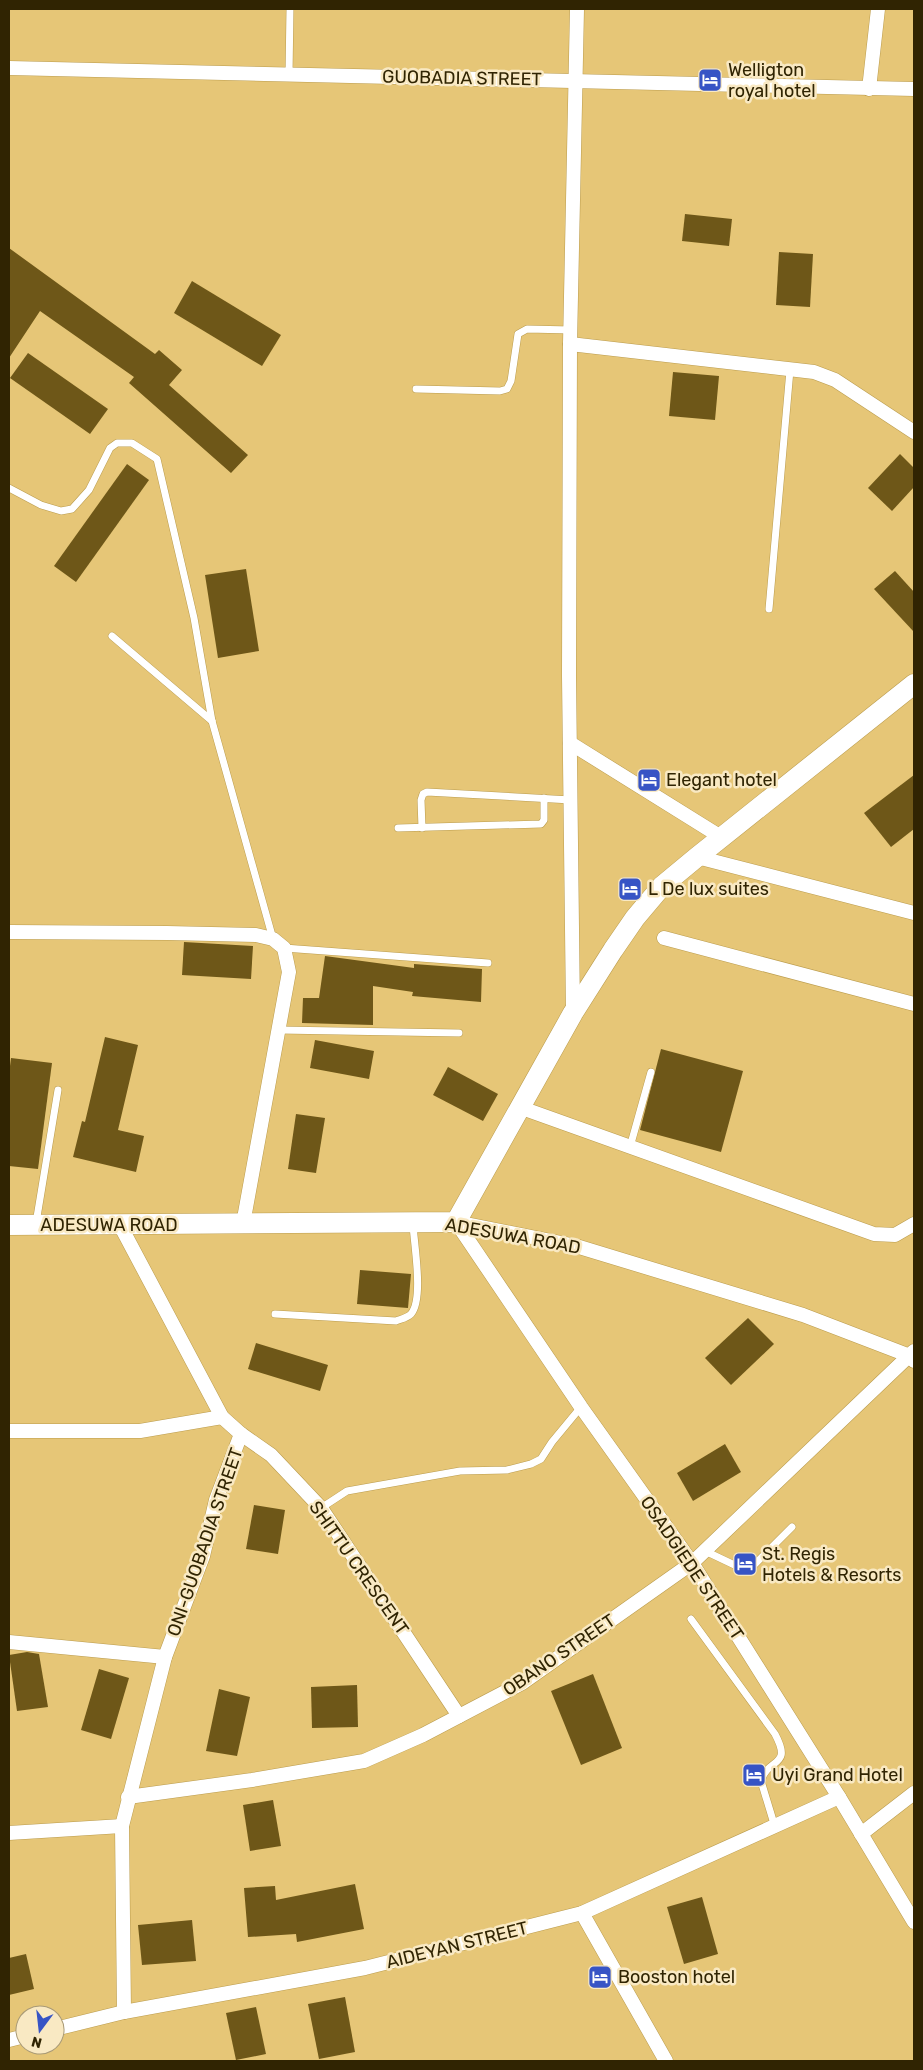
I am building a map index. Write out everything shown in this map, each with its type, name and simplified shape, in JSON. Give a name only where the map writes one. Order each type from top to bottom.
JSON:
[{"type":"street","points":[[573,1013],[570,743],[571,337],[577,9]]},
{"type":"street","points":[[869,89],[878,9]]},
{"type":"street","name":"GUOBADIA STREET","points":[[9,68],[914,90]]},
{"type":"street","points":[[571,337],[814,372],[835,380],[914,430]]},
{"type":"street","points":[[456,1222],[573,1013],[635,918],[662,886],[720,837],[798,778],[914,684]]},
{"type":"street","points":[[570,743],[720,837]]},
{"type":"street","points":[[697,857],[914,912]]},
{"type":"street","points":[[9,932],[256,935],[278,944],[289,972],[243,1224]]},
{"type":"street","points":[[664,938],[914,1004]]},
{"type":"street","points":[[519,1107],[874,1234],[895,1235],[914,1224]]},
{"type":"street","name":"ADESUWA ROAD","points":[[9,1226],[456,1222],[567,1244],[604,1254],[802,1315],[913,1356]]},
{"type":"street","name":"OSADGIEDE STREET","points":[[456,1222],[581,1407],[692,1563],[840,1797],[914,1922]]},
{"type":"street","name":"ONI-GUOBADIA STREET","points":[[120,1225],[222,1417],[241,1434],[216,1500],[203,1556],[165,1657],[122,1826],[124,2012]]},
{"type":"street","name":"OBANO STREET","points":[[128,1797],[252,1780],[364,1761],[423,1735],[522,1683],[692,1563],[913,1356]]},
{"type":"street","points":[[9,1431],[140,1431],[222,1417]]},
{"type":"street","name":"SHITTU CRESCENT","points":[[241,1434],[271,1455],[321,1508],[459,1716]]},
{"type":"street","points":[[9,1642],[165,1657]]},
{"type":"street","points":[[861,1834],[914,1793]]},
{"type":"street","name":"AIDEYAN STREET","points":[[65,2027],[124,2012],[365,1968],[582,1913],[840,1797]]},
{"type":"street","points":[[9,1833],[122,1826]]},
{"type":"street","points":[[582,1913],[666,2061]]},
{"type":"lane","points":[[289,74],[290,9]]},
{"type":"lane","points":[[416,389],[500,391],[508,389],[511,381],[518,334],[527,329],[571,337]]},
{"type":"lane","points":[[770,610],[790,370]]},
{"type":"lane","points":[[9,488],[41,505],[61,511],[72,509],[88,490],[110,448],[117,443],[132,443],[157,459],[194,618],[212,721],[278,944],[488,963]]},
{"type":"lane","points":[[112,636],[212,721]]},
{"type":"lane","points":[[422,828],[421,800],[423,794],[427,792],[571,800]]},
{"type":"lane","points":[[398,828],[541,824],[544,820],[544,798]]},
{"type":"lane","points":[[279,1030],[459,1033]]},
{"type":"lane","points":[[630,1147],[652,1072]]},
{"type":"lane","points":[[36,1226],[58,1090]]},
{"type":"lane","points":[[275,1314],[396,1321],[409,1316],[415,1308],[418,1294],[412,1222]]},
{"type":"lane","points":[[321,1508],[347,1491],[460,1471],[507,1470],[531,1464],[542,1459],[552,1442],[581,1407]]},
{"type":"lane","points":[[705,1551],[745,1570],[751,1568],[792,1527]]},
{"type":"lane","points":[[691,1619],[775,1734],[781,1745],[781,1759],[763,1776],[762,1781],[775,1826]]},
{"type":"building","points":[[685,214],[732,219],[729,246],[682,241]]},
{"type":"building","points":[[9,248],[155,354],[159,350],[182,370],[169,385],[248,455],[231,473],[129,383],[134,377],[40,311],[9,358]]},
{"type":"building","points":[[779,252],[813,254],[810,307],[776,305]]},
{"type":"building","points":[[192,281],[281,335],[262,366],[174,313]]},
{"type":"building","points":[[28,353],[108,409],[90,434],[10,378]]},
{"type":"building","points":[[673,372],[719,376],[715,420],[669,416]]},
{"type":"building","points":[[900,454],[914,468],[914,487],[892,511],[868,488]]},
{"type":"building","points":[[127,464],[149,480],[76,582],[54,566]]},
{"type":"building","points":[[246,569],[259,651],[218,658],[205,575]]},
{"type":"building","points":[[895,571],[914,592],[914,632],[874,589]]},
{"type":"building","points":[[914,775],[914,829],[891,847],[864,813]]},
{"type":"building","points":[[184,942],[253,946],[251,979],[182,975]]},
{"type":"building","points":[[325,956],[414,968],[414,964],[482,969],[481,1002],[412,996],[413,992],[373,986],[373,1025],[302,1023],[303,998],[319,998]]},
{"type":"building","points":[[105,1037],[138,1045],[118,1130],[144,1136],[136,1172],[73,1157],[82,1121],[85,1122]]},
{"type":"building","points":[[315,1040],[374,1051],[369,1079],[310,1068]]},
{"type":"building","points":[[661,1049],[743,1071],[721,1152],[640,1130]]},
{"type":"building","points":[[11,1058],[52,1063],[38,1169],[9,1166],[9,1074]]},
{"type":"building","points":[[448,1067],[498,1094],[483,1121],[433,1095]]},
{"type":"building","points":[[296,1114],[325,1118],[316,1173],[288,1169]]},
{"type":"building","points":[[360,1270],[411,1274],[408,1308],[357,1304]]},
{"type":"building","points":[[748,1318],[774,1344],[731,1385],[705,1358]]},
{"type":"building","points":[[256,1343],[328,1365],[320,1391],[248,1369]]},
{"type":"building","points":[[725,1444],[741,1472],[693,1501],[677,1473]]},
{"type":"building","points":[[254,1505],[285,1510],[278,1554],[246,1549]]},
{"type":"building","points":[[27,1652],[39,1654],[48,1707],[17,1711],[9,1655]]},
{"type":"building","points":[[99,1669],[129,1678],[111,1739],[81,1730]]},
{"type":"building","points":[[593,1674],[622,1748],[581,1765],[551,1691]]},
{"type":"building","points":[[357,1685],[358,1727],[312,1728],[311,1687]]},
{"type":"building","points":[[219,1689],[250,1697],[237,1756],[206,1751]]},
{"type":"building","points":[[273,1800],[281,1846],[250,1851],[243,1805]]},
{"type":"building","points":[[355,1884],[364,1929],[297,1942],[296,1934],[248,1937],[244,1888],[275,1886],[276,1900]]},
{"type":"building","points":[[702,1897],[718,1954],[684,1964],[667,1907]]},
{"type":"building","points":[[192,1920],[196,1961],[142,1965],[138,1925]]},
{"type":"building","points":[[26,1954],[34,1989],[9,1995],[9,1958]]},
{"type":"building","points":[[345,1997],[355,2052],[319,2059],[308,2004]]},
{"type":"building","points":[[256,2007],[266,2054],[236,2060],[226,2013]]},
{"type":"place","name":"Welligton royal hotel","points":[[710,80]]},
{"type":"place","name":"Elegant hotel","points":[[649,780]]},
{"type":"place","name":"L De lux suites","points":[[630,889]]},
{"type":"place","name":"St. Regis Hotels & Resorts","points":[[745,1564]]},
{"type":"place","name":"Uyi Grand Hotel","points":[[754,1775]]},
{"type":"place","name":"Booston hotel","points":[[600,1977]]}]
